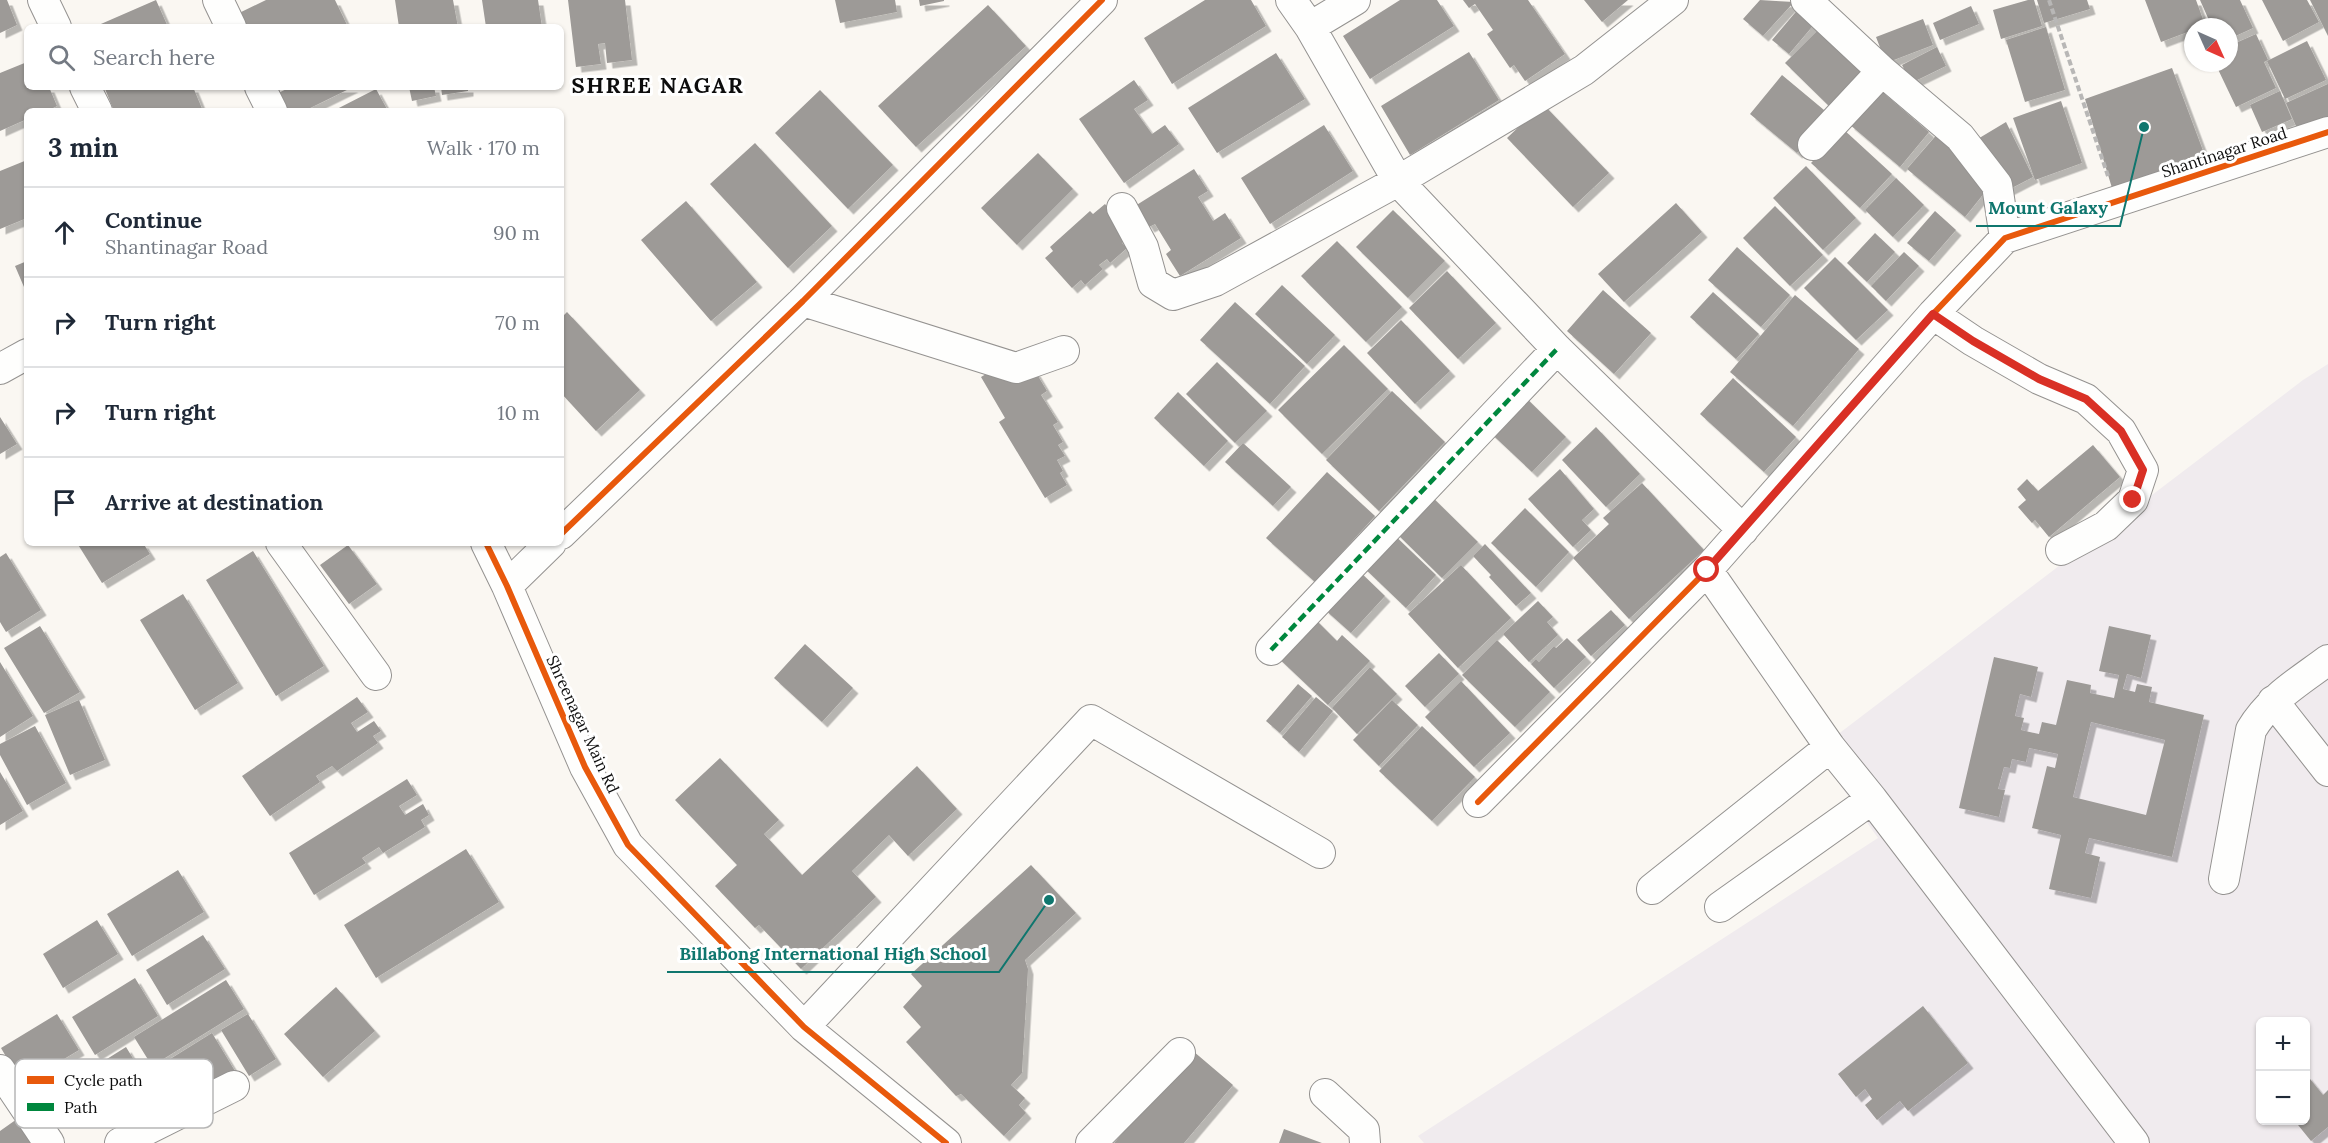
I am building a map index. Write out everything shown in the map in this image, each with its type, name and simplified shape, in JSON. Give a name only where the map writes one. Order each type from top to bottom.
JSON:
[{"type":"street","points":[[43,0],[55,24]]},
{"type":"street","points":[[218,0],[230,24]]},
{"type":"street","points":[[564,531],[803,301],[1102,0]]},
{"type":"street","points":[[1291,0],[1310,27],[1398,181],[1557,349],[1743,530]]},
{"type":"street","points":[[1310,27],[1355,0]]},
{"type":"street","points":[[1122,208],[1143,247],[1153,283],[1173,295],[1215,281],[1398,181],[1584,70],[1673,0]]},
{"type":"street","points":[[1806,0],[1882,71],[1960,137],[1997,184],[2005,238]]},
{"type":"street","points":[[1814,145],[1882,71]]},
{"type":"street","points":[[86,90],[96,108]]},
{"type":"street","points":[[262,90],[270,108]]},
{"type":"street","name":"Shantinagar Road","points":[[1478,802],[1707,570],[1933,314],[2005,238],[2328,132]]},
{"type":"street","points":[[803,301],[1016,368],[1064,351]]},
{"type":"street","points":[[1933,314],[1973,341],[2039,379],[2086,399],[2121,431],[2143,470],[2133,500],[2106,526],[2061,550]]},
{"type":"street","points":[[1271,650],[1557,349]]},
{"type":"street","points":[[0,369],[24,356]]},
{"type":"street","points":[[283,546],[376,675]]},
{"type":"street","name":"Shreenagar Main Rd","points":[[487,546],[585,767],[628,846],[804,1027],[946,1143]]},
{"type":"street","points":[[507,586],[548,546]]},
{"type":"street","points":[[1707,570],[1830,747],[2134,1143]]},
{"type":"street","points":[[2224,879],[2251,730],[2259,715],[2273,701],[2328,660]]},
{"type":"street","points":[[2273,701],[2328,771]]},
{"type":"street","points":[[804,1027],[1091,720],[1320,853]]},
{"type":"street","points":[[1652,889],[1830,747]]},
{"type":"street","points":[[1720,907],[1872,799]]},
{"type":"street","points":[[1091,1143],[1180,1053]]},
{"type":"street","points":[[0,1070],[15,1092]]},
{"type":"street","points":[[213,1096],[234,1086]]},
{"type":"street","points":[[1325,1094],[1364,1130],[1365,1143]]},
{"type":"street","points":[[39,1128],[49,1143]]},
{"type":"street","points":[[120,1143],[150,1128]]},
{"type":"path","points":[[2049,0],[2116,202]]},
{"type":"shaded area","points":[[2328,364],[2328,1143],[1424,1143],[1418,1136],[1878,838],[1816,751],[2303,380]]},
{"type":"building","points":[[0,0],[7,0],[17,25],[0,33]]},
{"type":"building","points":[[156,0],[167,24],[101,24]]},
{"type":"building","points":[[266,0],[335,0],[347,24],[239,24],[235,15]]},
{"type":"building","points":[[395,0],[453,0],[457,24],[399,24]]},
{"type":"building","points":[[482,0],[538,0],[542,24],[486,24]]},
{"type":"building","points":[[568,0],[625,0],[632,60],[607,63],[605,43],[598,44],[601,64],[576,67]]},
{"type":"building","points":[[835,0],[895,0],[897,12],[840,23]]},
{"type":"building","points":[[919,0],[944,0],[944,1],[920,6]]},
{"type":"building","points":[[1205,0],[1251,0],[1266,26],[1172,84],[1144,38]]},
{"type":"building","points":[[1400,0],[1437,0],[1454,26],[1370,79],[1343,36]]},
{"type":"building","points":[[1463,0],[1528,0],[1565,54],[1525,81],[1514,65],[1510,68],[1487,34],[1493,30],[1475,4],[1469,8]]},
{"type":"building","points":[[1584,0],[1628,0],[1602,22]]},
{"type":"building","points":[[1760,0],[1794,2],[1763,36],[1743,19]]},
{"type":"building","points":[[2034,0],[2042,26],[2001,39],[1993,10]]},
{"type":"building","points":[[2037,0],[2087,0],[2090,9],[2044,23]]},
{"type":"building","points":[[2145,0],[2196,0],[2202,18],[2184,18],[2184,33],[2161,42]]},
{"type":"building","points":[[2200,0],[2240,0],[2253,28],[2238,35],[2238,18],[2208,18]]},
{"type":"building","points":[[2262,0],[2307,0],[2319,22],[2283,41]]},
{"type":"building","points":[[2310,0],[2328,0],[2328,36]]},
{"type":"building","points":[[1805,1],[1822,15],[1789,54],[1772,40]]},
{"type":"building","points":[[988,5],[1026,46],[916,147],[878,106]]},
{"type":"building","points":[[1971,6],[1979,24],[1940,40],[1933,23]]},
{"type":"building","points":[[1923,19],[1933,45],[1886,63],[1876,37]]},
{"type":"building","points":[[1823,25],[1869,72],[1832,109],[1785,63]]},
{"type":"building","points":[[2046,27],[2065,90],[2025,102],[2006,40]]},
{"type":"building","points":[[2256,34],[2268,60],[2264,62],[2276,88],[2236,107],[2219,72],[2238,72],[2238,42]]},
{"type":"building","points":[[2307,41],[2326,80],[2285,99],[2267,61]]},
{"type":"building","points":[[1937,47],[1946,66],[1911,83],[1902,65]]},
{"type":"building","points":[[1469,52],[1499,100],[1410,155],[1381,106]]},
{"type":"building","points":[[1276,53],[1305,99],[1217,153],[1188,108]]},
{"type":"building","points":[[24,63],[24,90],[50,90],[57,106],[24,108],[24,120],[0,131],[0,73]]},
{"type":"building","points":[[2172,68],[2205,156],[2112,188],[2085,99]]},
{"type":"building","points":[[1782,75],[1830,115],[1797,153],[1750,114]]},
{"type":"building","points":[[1134,80],[1148,100],[1134,109],[1152,134],[1165,125],[1179,144],[1124,183],[1079,119]]},
{"type":"building","points":[[2328,84],[2328,120],[2299,133],[2286,103]]},
{"type":"building","points":[[1879,89],[1929,132],[1900,167],[1849,124]]},
{"type":"building","points":[[105,90],[194,90],[202,108],[113,108]]},
{"type":"building","points":[[284,90],[347,90],[310,108],[286,108],[278,93]]},
{"type":"building","points":[[377,90],[386,108],[339,108]]},
{"type":"building","points":[[410,90],[435,90],[436,96],[412,101]]},
{"type":"building","points":[[441,90],[468,90],[468,91],[442,95]]},
{"type":"building","points":[[820,90],[893,165],[848,209],[775,133]]},
{"type":"building","points":[[2280,91],[2292,119],[2262,132],[2250,105]]},
{"type":"building","points":[[2061,101],[2082,163],[2035,180],[2013,118]]},
{"type":"building","points":[[1543,104],[1609,173],[1573,207],[1507,138]]},
{"type":"building","points":[[2006,122],[2033,177],[2006,191],[1971,143]]},
{"type":"building","points":[[1324,125],[1353,171],[1270,224],[1241,178]]},
{"type":"building","points":[[1843,129],[1892,174],[1860,208],[1811,163]]},
{"type":"building","points":[[1939,132],[1993,182],[1965,217],[1907,169]]},
{"type":"building","points":[[755,143],[832,226],[788,268],[710,184]]},
{"type":"building","points":[[1038,153],[1073,189],[1017,245],[981,208]]},
{"type":"building","points":[[24,161],[24,219],[0,229],[0,171]]},
{"type":"building","points":[[1806,166],[1856,218],[1823,250],[1773,198]]},
{"type":"building","points":[[1194,169],[1208,191],[1198,197],[1213,221],[1225,213],[1241,238],[1180,276],[1166,254],[1171,250],[1155,224],[1149,227],[1135,206]]},
{"type":"building","points":[[1896,178],[1924,205],[1893,237],[1865,210]]},
{"type":"building","points":[[686,201],[757,282],[711,321],[641,240]]},
{"type":"building","points":[[1676,203],[1702,232],[1624,302],[1598,274]]},
{"type":"building","points":[[1105,204],[1131,235],[1122,243],[1127,248],[1110,263],[1107,259],[1099,265],[1103,269],[1085,285],[1081,280],[1072,288],[1045,258],[1053,251],[1050,247],[1090,211],[1093,214]]},
{"type":"building","points":[[1775,206],[1823,255],[1790,286],[1743,238]]},
{"type":"building","points":[[1393,210],[1445,261],[1408,298],[1356,247]]},
{"type":"building","points":[[1935,211],[1956,230],[1929,261],[1907,243]]},
{"type":"building","points":[[1875,233],[1895,252],[1867,282],[1847,263]]},
{"type":"building","points":[[1337,241],[1402,307],[1366,342],[1301,276]]},
{"type":"building","points":[[1737,247],[1790,295],[1761,327],[1708,280]]},
{"type":"building","points":[[1904,252],[1919,266],[1886,301],[1871,286]]},
{"type":"building","points":[[1835,257],[1888,310],[1856,340],[1804,288]]},
{"type":"building","points":[[24,262],[24,287],[15,266]]},
{"type":"building","points":[[1447,271],[1496,323],[1458,359],[1409,308]]},
{"type":"building","points":[[1282,285],[1335,335],[1307,364],[1255,314]]},
{"type":"building","points":[[1603,290],[1651,333],[1614,374],[1567,331]]},
{"type":"building","points":[[1713,292],[1759,334],[1736,359],[1690,317]]},
{"type":"building","points":[[1795,295],[1859,349],[1793,426],[1730,372]]},
{"type":"building","points":[[1235,302],[1305,366],[1270,404],[1200,340]]},
{"type":"building","points":[[567,312],[640,390],[596,431],[564,396],[564,315]]},
{"type":"building","points":[[1401,320],[1450,371],[1415,404],[1367,353]]},
{"type":"building","points":[[1344,345],[1388,389],[1322,454],[1278,410]]},
{"type":"building","points":[[1217,362],[1267,411],[1235,443],[1186,394]]},
{"type":"building","points":[[1001,365],[1035,371],[1047,391],[1041,395],[1058,422],[1053,425],[1063,442],[1058,445],[1065,456],[1057,460],[1063,471],[1060,473],[1067,485],[1045,498],[999,422],[1005,418],[981,377]]},
{"type":"building","points":[[1733,378],[1796,437],[1764,472],[1700,414]]},
{"type":"building","points":[[1516,388],[1566,437],[1532,472],[1481,424]]},
{"type":"building","points":[[1392,391],[1445,442],[1379,511],[1326,460]]},
{"type":"building","points":[[1178,392],[1228,441],[1204,466],[1154,418]]},
{"type":"building","points":[[0,417],[17,444],[0,454]]},
{"type":"building","points":[[1596,427],[1640,474],[1606,507],[1562,460]]},
{"type":"building","points":[[1243,443],[1291,487],[1273,506],[1225,462]]},
{"type":"building","points":[[2093,445],[2120,477],[2049,537],[2035,520],[2032,523],[2018,507],[2026,500],[2017,489],[2027,479],[2038,491]]},
{"type":"building","points":[[1560,469],[1594,509],[1582,520],[1591,530],[1573,547],[1528,499]]},
{"type":"building","points":[[1327,472],[1375,516],[1315,582],[1266,538]]},
{"type":"building","points":[[1642,483],[1704,550],[1629,619],[1573,558],[1609,524],[1603,518]]},
{"type":"building","points":[[1425,490],[1478,542],[1442,578],[1389,526]]},
{"type":"building","points":[[1525,508],[1569,552],[1536,587],[1491,543]]},
{"type":"building","points":[[1389,530],[1436,575],[1406,608],[1358,562]]},
{"type":"building","points":[[1485,544],[1531,593],[1516,606],[1473,556]]},
{"type":"building","points":[[79,546],[145,546],[150,554],[102,583]]},
{"type":"building","points":[[349,546],[377,584],[349,604],[320,565]]},
{"type":"building","points":[[253,551],[324,666],[276,696],[206,580]]},
{"type":"building","points":[[6,553],[41,610],[6,632],[0,622],[0,557]]},
{"type":"building","points":[[1461,565],[1511,618],[1458,668],[1408,614]]},
{"type":"building","points":[[1358,570],[1385,596],[1351,633],[1323,608]]},
{"type":"building","points":[[183,594],[238,683],[195,710],[140,620]]},
{"type":"building","points":[[1538,601],[1553,617],[1547,622],[1558,635],[1529,662],[1503,634]]},
{"type":"building","points":[[1611,610],[1625,625],[1591,656],[1577,640]]},
{"type":"building","points":[[1309,613],[1337,641],[1342,635],[1370,661],[1328,705],[1272,652]]},
{"type":"building","points":[[40,626],[80,692],[44,713],[4,648]]},
{"type":"building","points":[[2109,626],[2151,635],[2141,678],[2127,674],[2123,689],[2135,692],[2137,684],[2152,687],[2149,702],[2204,715],[2172,857],[2089,838],[2085,853],[2100,857],[2091,898],[2049,889],[2061,835],[2032,828],[2047,766],[2055,768],[2058,754],[2029,748],[2026,762],[2012,759],[2010,768],[2004,767],[1998,789],[2005,790],[1999,817],[1959,808],[1994,657],[2038,667],[2031,697],[2020,694],[2015,716],[2024,718],[2021,730],[2039,734],[2042,722],[2056,725],[2067,680],[2091,685],[2090,693],[2114,698],[2119,675],[2099,671]],"holes":[[[2091,722],[2165,740],[2146,815],[2073,797]]]},
{"type":"building","points":[[1567,638],[1586,657],[1554,688],[1531,664],[1536,659],[1539,662],[1554,646],[1556,648]]},
{"type":"building","points":[[1497,640],[1550,692],[1515,727],[1462,675]]},
{"type":"building","points":[[805,644],[853,688],[822,722],[774,678]]},
{"type":"building","points":[[1439,653],[1459,674],[1425,707],[1405,686]]},
{"type":"building","points":[[0,662],[33,716],[0,737]]},
{"type":"building","points":[[1370,667],[1397,694],[1357,734],[1332,708]]},
{"type":"building","points":[[1461,681],[1510,733],[1474,767],[1425,717]]},
{"type":"building","points":[[1298,684],[1312,696],[1280,733],[1266,721]]},
{"type":"building","points":[[357,697],[368,712],[351,723],[357,732],[374,721],[381,731],[373,736],[378,743],[337,771],[332,766],[316,776],[320,782],[270,816],[242,776]]},
{"type":"building","points":[[1316,697],[1333,711],[1299,752],[1282,737]]},
{"type":"building","points":[[79,700],[105,760],[70,775],[45,715]]},
{"type":"building","points":[[1392,700],[1418,725],[1379,766],[1353,740]]},
{"type":"building","points":[[35,726],[66,783],[27,805],[0,755],[0,744]]},
{"type":"building","points":[[1422,726],[1475,777],[1432,821],[1379,771]]},
{"type":"building","points":[[720,758],[779,820],[764,834],[802,875],[917,766],[957,809],[908,856],[889,835],[852,871],[876,897],[801,969],[759,925],[755,928],[715,886],[737,865],[675,800]]},
{"type":"building","points":[[0,772],[23,811],[0,825]]},
{"type":"building","points":[[407,779],[417,795],[399,806],[405,815],[423,804],[429,815],[421,820],[425,827],[383,853],[379,847],[362,858],[366,863],[314,895],[289,853]]},
{"type":"building","points":[[466,849],[499,902],[376,978],[344,925]]},
{"type":"building","points":[[1031,865],[1076,913],[1025,960],[1028,969],[1022,1073],[1011,1085],[1025,1098],[1019,1105],[1026,1113],[1004,1136],[961,1094],[956,1096],[906,1042],[921,1027],[903,1007],[922,986],[911,974]]},
{"type":"building","points":[[178,870],[204,912],[132,956],[107,914]]},
{"type":"building","points":[[97,920],[118,954],[63,988],[43,954]]},
{"type":"building","points":[[203,935],[225,969],[167,1005],[146,970]]},
{"type":"building","points":[[135,978],[158,1016],[95,1055],[72,1017]]},
{"type":"building","points":[[226,980],[244,1009],[163,1059],[148,1059],[134,1037]]},
{"type":"building","points":[[336,987],[375,1031],[323,1077],[284,1034]]},
{"type":"building","points":[[1923,1006],[1968,1063],[1908,1111],[1900,1101],[1877,1120],[1865,1105],[1872,1099],[1865,1089],[1856,1097],[1838,1074]]},
{"type":"building","points":[[57,1014],[79,1050],[64,1059],[15,1059],[15,1072],[1,1048]]},
{"type":"building","points":[[248,1014],[276,1059],[249,1076],[221,1030]]},
{"type":"building","points":[[212,1033],[238,1076],[213,1092],[213,1059],[170,1059]]},
{"type":"building","points":[[126,1047],[133,1059],[107,1059]]},
{"type":"building","points":[[1193,1051],[1233,1085],[1184,1143],[1114,1143]]},
{"type":"building","points":[[2310,1079],[2323,1095],[2328,1090],[2328,1127],[2311,1141],[2298,1125],[2310,1125]]},
{"type":"building","points":[[15,1120],[15,1128],[24,1128],[36,1143],[0,1143],[0,1131]]},
{"type":"building","points":[[1284,1129],[1322,1143],[1279,1143]]},
{"type":"marked path","points":[[1271,650],[1557,349]]},
{"type":"cycle path","points":[[564,531],[803,301],[1102,0]]},
{"type":"cycle path","points":[[1478,802],[1707,570],[1933,314],[2005,238],[2328,132]]},
{"type":"cycle path","points":[[487,546],[585,767],[628,845],[804,1027],[946,1143]]},
{"type":"place","name":"Mount Galaxy","points":[[2144,127]]},
{"type":"place","name":"Billabong International High School","points":[[1049,900]]},
{"type":"district","name":"SHREE NAGAR","points":[[658,85]]},
{"type":"route","points":[[1707,570],[1933,314],[1973,341],[2039,379],[2086,399],[2121,431],[2143,470],[2133,500]]}]
